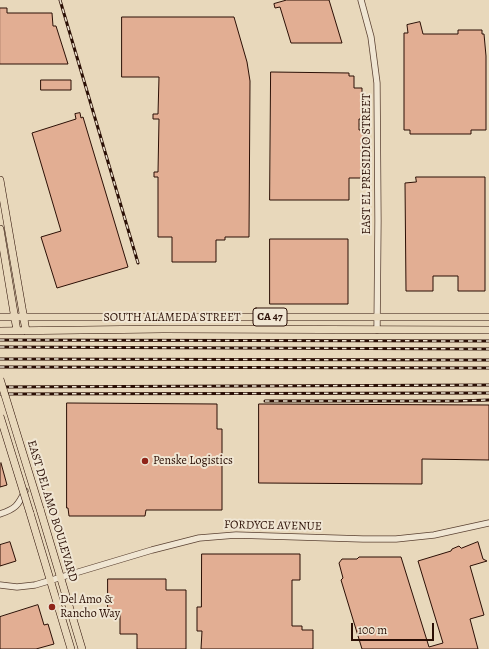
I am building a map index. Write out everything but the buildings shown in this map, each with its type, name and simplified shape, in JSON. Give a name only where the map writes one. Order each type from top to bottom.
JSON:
[{"type":"main road","points":[[0,180],[26,331]]},
{"type":"main road","points":[[0,229],[17,331]]},
{"type":"main road","name":"SOUTH ALAMEDA STREET","points":[[0,316],[489,318]]},
{"type":"main road","points":[[163,329],[164,316]]},
{"type":"main road","points":[[467,317],[467,329]]},
{"type":"main road","name":"SOUTH ALAMEDA STREET","points":[[0,331],[163,329],[489,330]]},
{"type":"main road","name":"EAST DEL AMO BOULEVARD","points":[[0,379],[82,649]]},
{"type":"main road","name":"EAST DEL AMO BOULEVARD","points":[[0,416],[71,649]]},
{"type":"street","name":"EAST EL PRESIDIO STREET","points":[[361,0],[371,37],[377,83],[377,330]]},
{"type":"street","points":[[0,514],[13,509],[19,503],[25,491],[7,429]]},
{"type":"street","name":"FORDYCE AVENUE","points":[[0,585],[17,587],[36,585],[152,550],[199,538],[244,535],[396,539],[434,535],[489,523]]},
{"type":"railway","points":[[60,0],[138,263]]},
{"type":"railway","points":[[0,340],[489,341]]},
{"type":"railway","points":[[0,347],[489,349]]},
{"type":"railway","points":[[0,359],[489,360]]},
{"type":"railway","points":[[0,367],[489,368]]},
{"type":"railway","points":[[0,387],[489,385]]},
{"type":"railway","points":[[0,394],[489,393]]},
{"type":"railway","points":[[265,401],[489,400]]},
{"type":"place","name":"Penske Logistics","points":[[145,461]]},
{"type":"place","name":"Del Amo & Rancho Way","points":[[52,607]]}]
